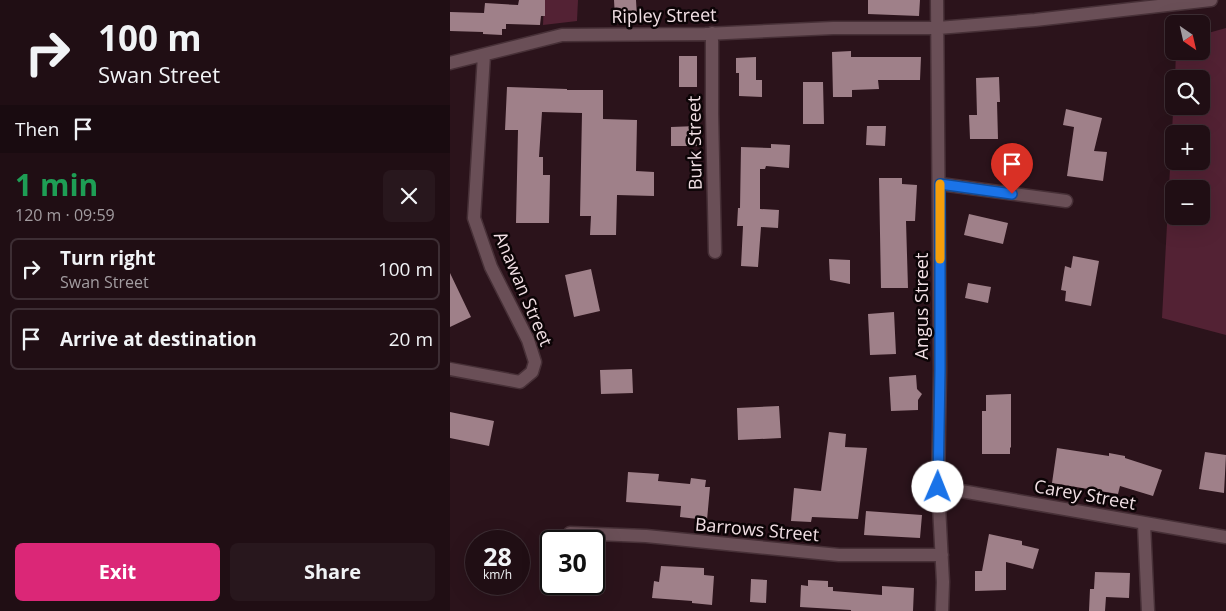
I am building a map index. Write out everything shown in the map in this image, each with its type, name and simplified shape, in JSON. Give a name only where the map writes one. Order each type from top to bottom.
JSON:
[{"type":"street","name":"Angus Street","points":[[937,0],[940,184],[938,487],[942,555],[942,611]]},
{"type":"street","name":"Ripley Street","points":[[450,63],[562,35],[712,33],[833,28],[938,28],[1035,20],[1211,0]]},
{"type":"street","name":"Burk Street","points":[[712,33],[715,252]]},
{"type":"street","name":"Anawan Street","points":[[450,369],[520,382],[532,372],[535,362],[528,340],[491,267],[474,218],[484,55]]},
{"type":"street","points":[[940,184],[1066,201]]},
{"type":"street","name":"Carey Street","points":[[938,487],[1226,537]]},
{"type":"street","points":[[1144,524],[1148,611]]},
{"type":"street","name":"Barrows Street","points":[[605,534],[646,536],[839,555],[942,555]]},
{"type":"shaded area","points":[[544,0],[578,0],[577,21],[543,25]]},
{"type":"shaded area","points":[[1226,28],[1226,335],[1162,318],[1167,225],[1210,225],[1210,180],[1169,180],[1170,170],[1210,170],[1210,125],[1172,125],[1173,115],[1210,115],[1210,70],[1175,70],[1176,60],[1210,60],[1210,32]]},
{"type":"building","points":[[519,0],[545,0],[545,16],[541,16],[540,25],[506,24],[506,29],[502,29],[502,35],[483,34],[483,32],[450,31],[450,12],[484,13],[485,3],[518,5]]},
{"type":"building","points":[[614,0],[636,0],[637,17],[615,18]]},
{"type":"building","points":[[868,0],[920,0],[919,16],[868,14]]},
{"type":"building","points":[[851,51],[851,57],[921,57],[920,80],[878,80],[879,89],[852,90],[852,97],[833,97],[832,52]]},
{"type":"building","points":[[679,56],[697,56],[697,87],[679,87]]},
{"type":"building","points":[[756,57],[756,80],[762,80],[762,97],[739,96],[739,73],[736,73],[736,58]]},
{"type":"building","points":[[999,77],[1000,102],[997,102],[998,139],[970,139],[969,115],[977,115],[976,78]]},
{"type":"building","points":[[803,82],[823,82],[824,124],[803,124]]},
{"type":"building","points":[[507,87],[603,90],[603,119],[637,120],[636,171],[654,172],[654,196],[617,195],[616,235],[590,235],[591,216],[580,216],[582,113],[542,112],[539,157],[543,157],[543,175],[550,175],[549,223],[516,223],[518,130],[505,130]]},
{"type":"building","points":[[1066,109],[1102,118],[1094,151],[1107,152],[1103,181],[1067,176],[1074,127],[1063,125]]},
{"type":"building","points":[[697,126],[697,146],[671,146],[671,127]]},
{"type":"building","points":[[867,126],[886,126],[885,146],[866,145]]},
{"type":"building","points":[[771,144],[790,145],[789,168],[766,166],[765,169],[760,169],[760,209],[779,210],[778,228],[761,227],[758,267],[741,266],[743,226],[737,226],[738,208],[740,208],[741,147],[771,148]]},
{"type":"building","points":[[879,178],[902,178],[902,184],[917,185],[915,221],[906,221],[908,288],[881,288]]},
{"type":"building","points":[[969,214],[1008,223],[1003,244],[964,235]]},
{"type":"building","points":[[1073,256],[1099,261],[1091,306],[1065,301],[1066,291],[1061,290],[1065,266],[1071,268]]},
{"type":"building","points":[[829,259],[850,260],[850,284],[830,280]]},
{"type":"building","points":[[591,269],[600,311],[574,317],[565,275]]},
{"type":"building","points":[[450,273],[471,317],[450,327]]},
{"type":"building","points":[[968,283],[991,287],[988,303],[965,298]]},
{"type":"building","points":[[894,312],[896,354],[870,355],[868,314]]},
{"type":"building","points":[[632,369],[633,393],[601,394],[600,370]]},
{"type":"building","points":[[916,375],[917,389],[922,394],[918,400],[918,410],[891,411],[889,377]]},
{"type":"building","points":[[1011,394],[1010,454],[982,454],[982,411],[986,411],[986,395]]},
{"type":"building","points":[[779,406],[781,438],[738,440],[737,408]]},
{"type":"building","points":[[450,412],[494,421],[489,446],[450,438]]},
{"type":"building","points":[[829,432],[846,434],[845,447],[867,448],[858,519],[812,517],[811,522],[791,521],[794,488],[821,491]]},
{"type":"building","points":[[1057,448],[1109,456],[1109,453],[1125,456],[1125,458],[1162,470],[1153,496],[1120,486],[1118,494],[1052,483]]},
{"type":"building","points":[[1205,452],[1226,455],[1224,493],[1199,489]]},
{"type":"building","points":[[628,472],[659,474],[658,481],[690,484],[691,478],[706,480],[705,487],[710,487],[707,520],[680,517],[681,506],[626,502]]},
{"type":"building","points":[[866,511],[922,515],[920,538],[864,535]]},
{"type":"building","points":[[989,534],[1022,541],[1022,545],[1039,549],[1033,569],[1006,562],[1006,590],[975,591],[975,571],[982,571]]},
{"type":"building","points":[[661,566],[704,568],[704,575],[714,576],[712,605],[692,603],[692,601],[652,598],[654,581],[659,582]]},
{"type":"building","points":[[1095,572],[1130,573],[1129,598],[1106,597],[1105,611],[1089,611],[1090,589],[1094,589]]},
{"type":"building","points":[[751,579],[767,580],[766,603],[750,602]]},
{"type":"building","points":[[808,580],[828,581],[828,587],[833,587],[833,591],[882,595],[882,586],[914,588],[913,611],[851,611],[800,607],[801,585],[808,586]]},
{"type":"slow traffic","points":[[940,184],[940,259]]},
{"type":"route","points":[[938,487],[940,184],[1012,194]]}]
